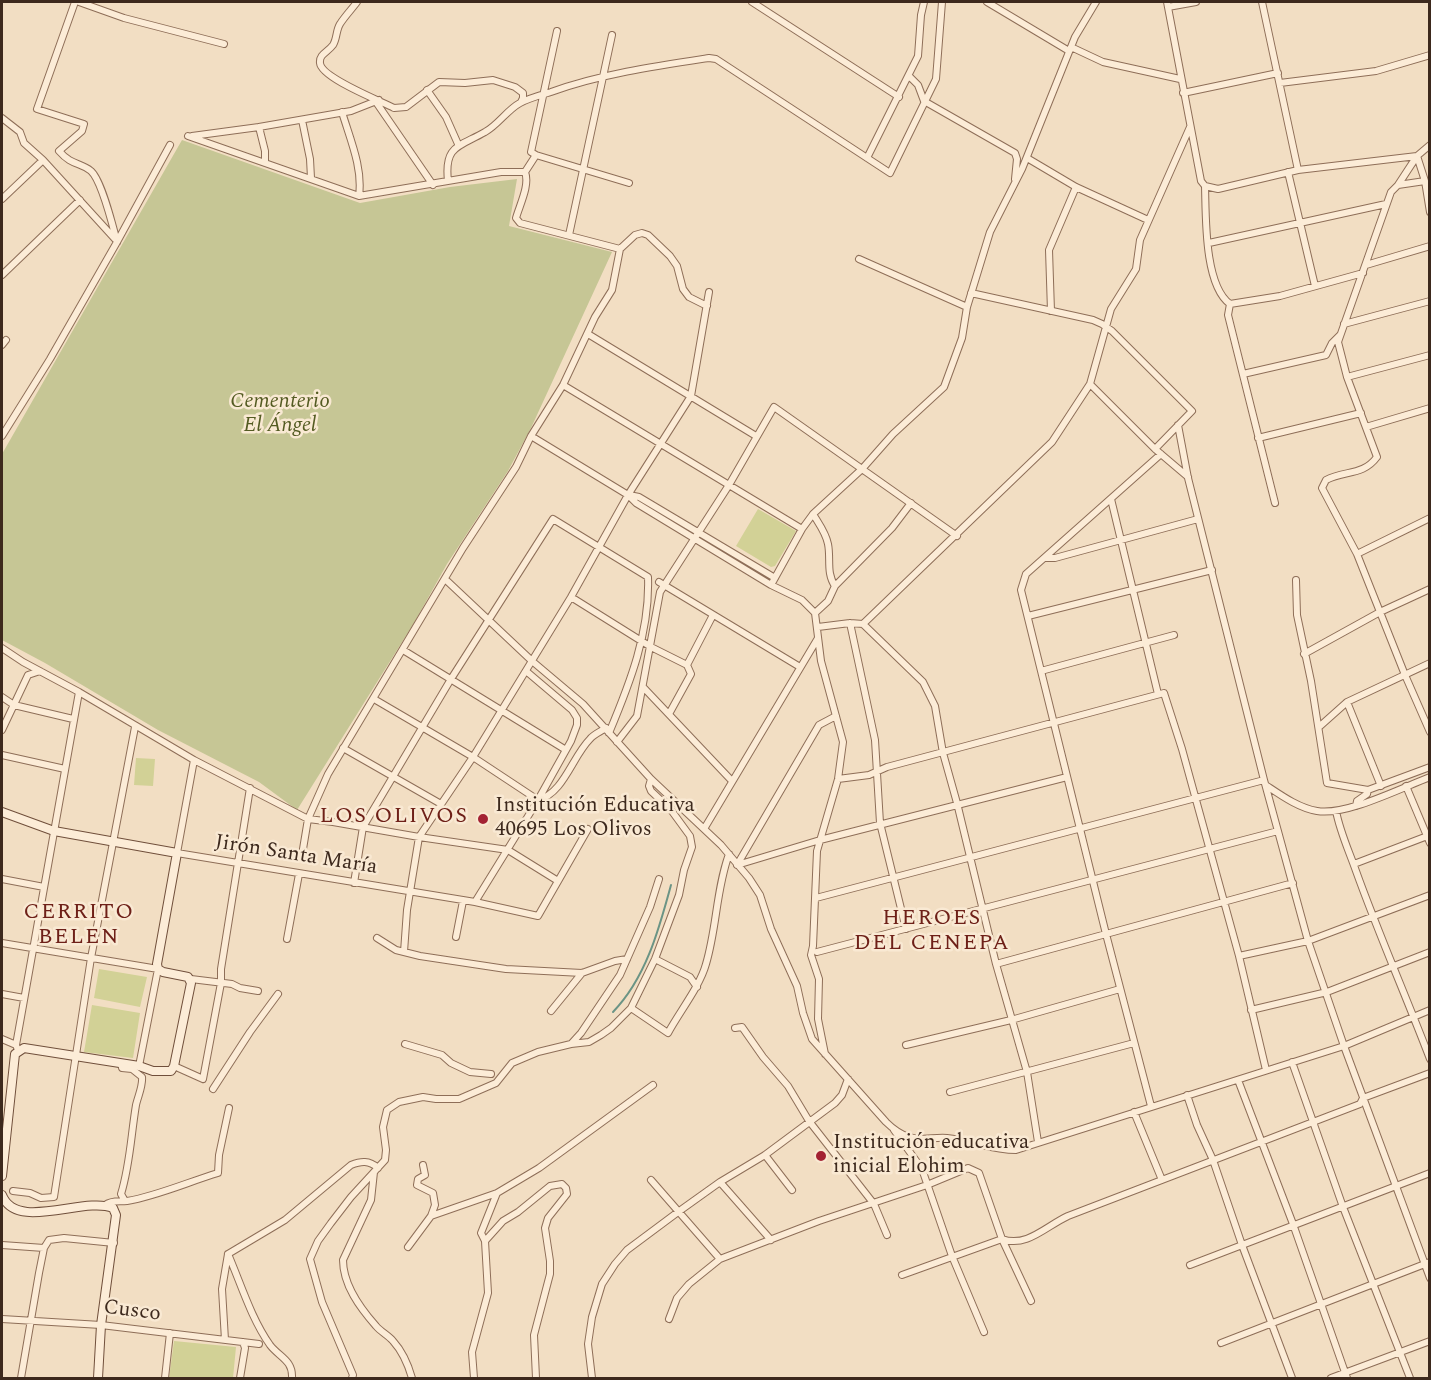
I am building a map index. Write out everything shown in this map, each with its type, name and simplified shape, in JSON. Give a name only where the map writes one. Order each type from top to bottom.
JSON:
[{"type":"street","points":[[117,242],[107,208],[91,171],[67,160],[59,151],[82,132],[84,124],[37,109],[77,2],[124,18],[224,44]]},
{"type":"street","points":[[357,2],[340,24],[334,43],[322,54],[320,62],[321,68],[349,86],[378,101],[401,109],[439,82],[493,80],[515,87],[523,93],[521,102]]},
{"type":"street","points":[[752,2],[898,97]]},
{"type":"street","points":[[867,158],[918,56],[924,2]]},
{"type":"street","points":[[448,181],[447,168],[451,151],[458,144],[487,131],[521,102],[574,83],[703,59],[716,59],[890,173],[936,79],[942,2]]},
{"type":"street","points":[[987,2],[1070,49],[1103,62],[1180,79]]},
{"type":"street","points":[[771,585],[802,529],[813,514],[944,387],[962,338],[967,307],[990,232],[1027,158],[1070,49],[1095,2]]},
{"type":"street","points":[[1196,2],[1167,4],[1201,181],[1205,186],[1212,272],[1226,301],[1230,304],[1280,296],[1363,273]]},
{"type":"street","points":[[1262,2],[1298,170]]},
{"type":"street","points":[[557,31],[531,152],[629,183]]},
{"type":"street","points":[[568,235],[612,35]]},
{"type":"street","points":[[1280,83],[1376,71],[1430,55]]},
{"type":"street","points":[[1183,93],[1278,73]]},
{"type":"street","points":[[909,76],[918,86],[924,101],[1015,153],[1017,159],[1015,183]]},
{"type":"street","points":[[427,90],[446,117],[458,144]]},
{"type":"street","points":[[378,101],[366,107],[302,120],[188,136],[359,196],[501,172],[525,172]]},
{"type":"street","points":[[378,101],[433,185]]},
{"type":"street","points":[[342,112],[357,161],[359,196]]},
{"type":"street","points":[[2,120],[20,132],[24,143],[43,159],[117,242]]},
{"type":"street","points":[[302,120],[310,159],[311,178]]},
{"type":"street","points":[[259,127],[265,151],[265,163]]},
{"type":"street","points":[[863,624],[957,536],[1052,442],[1090,384],[1111,309],[1136,269],[1140,240],[1190,127]]},
{"type":"street","points":[[2,436],[50,359],[170,145]]},
{"type":"street","points":[[1430,145],[1417,156],[1398,185],[1390,192],[1338,342],[1347,377],[1377,457],[1362,471],[1347,472],[1326,480],[1322,488],[1357,554],[1404,675],[1430,732]]},
{"type":"street","points":[[525,172],[536,155]]},
{"type":"street","points":[[1205,186],[1218,189],[1298,170],[1417,156]]},
{"type":"street","points":[[1417,156],[1425,182],[1430,212]]},
{"type":"street","points":[[1027,158],[1076,187],[1148,220]]},
{"type":"street","points":[[2,199],[43,159]]},
{"type":"street","points":[[525,172],[526,186],[517,221],[620,249]]},
{"type":"street","points":[[1288,172],[1298,223],[1315,286]]},
{"type":"street","points":[[1398,185],[1425,182]]},
{"type":"street","points":[[1052,311],[1049,250],[1076,187]]},
{"type":"street","points":[[2,275],[80,200]]},
{"type":"street","points":[[1209,243],[1386,204]]},
{"type":"street","points":[[302,855],[308,819],[318,795],[343,748],[516,468],[531,436],[563,385],[595,317],[612,290],[620,249],[635,234],[648,235],[674,261],[683,289],[689,297],[707,306]]},
{"type":"street","points":[[1366,265],[1430,246]]},
{"type":"street","points":[[859,259],[967,307]]},
{"type":"street","points":[[404,952],[406,910],[419,837],[473,757],[571,597],[628,495],[691,396],[709,292]]},
{"type":"street","points":[[971,293],[1093,320],[1105,326],[1192,411],[1178,425],[1158,452],[1111,499],[1026,574],[1021,590],[1151,1106]]},
{"type":"street","points":[[1344,324],[1430,301]]},
{"type":"street","points":[[1230,304],[1228,315],[1275,503]]},
{"type":"street","points":[[588,334],[756,436]]},
{"type":"street","points":[[1242,374],[1326,355],[1340,334]]},
{"type":"street","points":[[1347,377],[1430,355]]},
{"type":"street","points":[[1090,384],[1158,452],[1188,478]]},
{"type":"street","points":[[563,385],[802,529]]},
{"type":"street","points":[[616,741],[638,716],[662,583],[729,485],[774,407],[957,536]]},
{"type":"street","points":[[1366,427],[1430,408]]},
{"type":"street","points":[[1258,438],[1361,413]]},
{"type":"street","points":[[1178,425],[1198,519],[1308,941],[1395,1186],[1427,1263],[1430,1278]]},
{"type":"street","points":[[531,436],[771,585],[802,600],[815,613],[821,661],[843,742],[838,779],[817,851],[811,955],[819,979],[818,1018],[825,1055]]},
{"type":"street","points":[[628,495],[639,497],[776,578]]},
{"type":"street","points":[[1111,499],[1158,694]]},
{"type":"street","points":[[815,613],[828,601],[835,586],[892,528],[911,503]]},
{"type":"street","points":[[813,514],[824,532],[828,545],[830,579],[835,586]]},
{"type":"street","points":[[1357,554],[1430,518]]},
{"type":"street","points":[[354,883],[363,827],[392,776],[421,728],[451,679],[553,519],[648,577],[648,604],[643,641],[628,688],[608,730],[588,740],[558,786],[547,798],[538,800],[473,757],[421,728],[374,699]]},
{"type":"street","points":[[1045,558],[1054,558],[1198,519]]},
{"type":"street","points":[[1028,616],[1212,570]]},
{"type":"street","points":[[446,579],[532,661],[583,704],[651,779],[729,854],[749,879],[760,895],[771,929],[797,986],[812,1039],[894,1130],[922,1169],[952,1256],[984,1332]]},
{"type":"street","points":[[1296,580],[1298,615],[1327,783],[1368,790],[1430,767]]},
{"type":"street","points":[[662,583],[800,667]]},
{"type":"street","points":[[1304,654],[1380,612],[1430,589]]},
{"type":"street","points":[[571,597],[651,647],[687,665],[691,674],[669,714]]},
{"type":"street","points":[[687,665],[713,615]]},
{"type":"street","points":[[850,623],[875,740],[880,824],[906,929]]},
{"type":"street","points":[[818,627],[850,623],[863,624],[923,682],[935,705],[943,753],[996,964],[1026,1072],[1038,1142]]},
{"type":"street","points":[[1041,671],[1174,635]]},
{"type":"street","points":[[704,829],[819,637]]},
{"type":"street","points":[[2,648],[194,760],[308,819],[508,850],[558,881],[588,829]]},
{"type":"street","points":[[403,650],[566,750]]},
{"type":"street","points":[[1319,728],[1347,702],[1430,663]]},
{"type":"street","points":[[2,730],[28,675],[40,671]]},
{"type":"street","points":[[475,902],[538,800],[575,730],[577,718],[572,710],[525,671]]},
{"type":"street","points":[[643,687],[732,781]]},
{"type":"street","points":[[2,1176],[15,1054],[79,692]]},
{"type":"street","points":[[838,779],[869,775],[1164,693],[1239,956],[1266,1070]]},
{"type":"street","points":[[2,697],[14,705],[73,719]]},
{"type":"street","points":[[1347,702],[1381,786]]},
{"type":"street","points":[[737,865],[819,725],[836,716]]},
{"type":"street","points":[[13,1191],[30,1193],[41,1198],[54,1197],[92,958],[135,727]]},
{"type":"street","points":[[343,748],[441,804]]},
{"type":"street","points":[[2,755],[65,769]]},
{"type":"street","points":[[139,1066],[194,760]]},
{"type":"street","points":[[737,865],[957,803],[1067,777]]},
{"type":"street","points":[[816,898],[1195,798],[1265,783],[1286,799],[1310,809],[1336,811],[1356,806],[1430,777]]},
{"type":"street","points":[[352,1378],[353,1375],[322,1302],[310,1259],[318,1241],[387,1156],[383,1127],[387,1110],[399,1101],[423,1097],[459,1099],[496,1083],[512,1064],[538,1052],[589,1042],[611,1028],[631,1008],[655,959],[679,895],[692,847],[690,836],[671,810],[651,791],[649,786],[651,779]]},
{"type":"street","points":[[1406,786],[1430,843]]},
{"type":"street","points":[[174,1066],[203,1079],[221,983],[221,969],[250,788]]},
{"type":"street","points":[[1356,806],[1357,801],[1367,794],[1368,790]]},
{"type":"street","points":[[1336,811],[1339,827],[1372,915],[1430,1059]]},
{"type":"street","points":[[2,812],[54,831],[177,853]]},
{"type":"street","points":[[818,952],[1278,831]]},
{"type":"street","points":[[1354,864],[1428,835]]},
{"type":"street","name":"Jirón Santa María","points":[[177,853],[475,902],[538,916],[558,881]]},
{"type":"street","points":[[631,1008],[668,1033],[685,1002],[697,987],[706,965],[717,914],[718,890],[729,854]]},
{"type":"street","points":[[287,939],[299,874]]},
{"type":"street","points":[[2,879],[45,887]]},
{"type":"street","points":[[571,1044],[620,975],[650,907],[659,879]]},
{"type":"street","points":[[996,964],[1293,883]]},
{"type":"street","points":[[1239,956],[1308,941],[1430,895]]},
{"type":"street","points":[[456,937],[463,901]]},
{"type":"street","points":[[377,938],[404,952],[506,969],[582,974],[615,961],[627,959]]},
{"type":"street","points":[[2,943],[158,969],[191,979],[258,992]]},
{"type":"street","points":[[1251,1010],[1327,992],[1430,952]]},
{"type":"street","points":[[655,959],[690,977],[697,987]]},
{"type":"street","points":[[551,1011],[582,974]]},
{"type":"street","points":[[2,1039],[17,1047],[139,1066],[166,1073],[174,1066],[191,979]]},
{"type":"street","points":[[906,1045],[1011,1020],[1120,989]]},
{"type":"street","points":[[2,994],[24,998]]},
{"type":"street","points":[[213,1089],[278,994]]},
{"type":"street","points":[[894,1130],[923,1140],[947,1138],[1004,1150],[1016,1150],[1344,1046],[1430,1010]]},
{"type":"street","points":[[735,1028],[742,1027],[763,1057],[788,1086],[809,1121],[874,1204],[887,1235]]},
{"type":"street","points":[[950,1092],[1134,1043]]},
{"type":"street","points":[[405,1044],[442,1055],[451,1063],[470,1072],[491,1074]]},
{"type":"street","points":[[1292,1062],[1343,1207],[1410,1378]]},
{"type":"street","points":[[121,1063],[122,1068],[132,1069],[142,1077],[143,1083],[138,1095],[128,1169],[122,1194],[125,1201]]},
{"type":"street","points":[[902,1275],[1002,1239],[1009,1242],[1033,1238],[1051,1224],[1068,1216],[1315,1122],[1360,1104],[1364,1098],[1430,1073]]},
{"type":"street","points":[[591,1378],[588,1344],[595,1302],[602,1284],[627,1250],[720,1182],[765,1155],[835,1103],[842,1095],[848,1079]]},
{"type":"street","points":[[1238,1080],[1293,1224],[1346,1376]]},
{"type":"street","points":[[430,1216],[497,1193],[539,1168],[653,1085]]},
{"type":"street","points":[[1187,1095],[1292,1378]]},
{"type":"street","points":[[2,1195],[8,1205],[30,1213],[125,1201],[218,1173],[219,1155],[229,1108]]},
{"type":"street","points":[[1134,1112],[1162,1180]]},
{"type":"street","points":[[765,1155],[792,1190]]},
{"type":"street","points":[[225,1340],[222,1289],[228,1254],[285,1220],[351,1166],[362,1161],[375,1168]]},
{"type":"street","points":[[408,1247],[435,1205],[433,1193],[417,1185],[418,1179],[425,1175],[423,1165]]},
{"type":"street","points":[[375,1168],[371,1200],[343,1260],[343,1270],[346,1283],[377,1328],[393,1340],[406,1359],[412,1378]]},
{"type":"street","points":[[669,1319],[677,1298],[688,1284],[720,1259],[819,1221],[927,1185],[968,1168],[979,1173],[1002,1239],[1031,1301]]},
{"type":"street","points":[[1190,1265],[1430,1173]]},
{"type":"street","points":[[651,1180],[720,1259]]},
{"type":"street","points":[[720,1182],[771,1239]]},
{"type":"street","points":[[485,1241],[503,1221],[550,1186],[562,1184],[566,1188],[567,1194],[548,1218],[545,1228],[550,1274],[534,1335],[536,1378]]},
{"type":"street","points":[[474,1378],[472,1352],[488,1293],[485,1241],[481,1233],[497,1193]]},
{"type":"street","points":[[98,1378],[102,1325],[116,1215],[113,1208],[105,1205]]},
{"type":"street","points":[[21,1378],[30,1321],[45,1248],[49,1240],[54,1238],[114,1243]]},
{"type":"street","points":[[2,1245],[45,1248]]},
{"type":"street","points":[[228,1254],[270,1346],[289,1363],[292,1378]]},
{"type":"street","points":[[1221,1342],[1427,1263]]},
{"type":"street","name":"Cusco","points":[[2,1318],[102,1325],[259,1344]]},
{"type":"street","points":[[165,1378],[170,1334]]},
{"type":"street","points":[[1331,1378],[1346,1376],[1430,1341]]},
{"type":"street","points":[[240,1378],[243,1342]]},
{"type":"shaded area","points":[[758,509],[796,531],[775,566],[771,567],[736,546]]},
{"type":"shaded area","points":[[136,758],[155,759],[153,786],[134,785]]},
{"type":"shaded area","points":[[99,969],[147,977],[140,1007],[94,998]]},
{"type":"shaded area","points":[[92,1005],[140,1013],[133,1058],[84,1052]]},
{"type":"shaded area","points":[[174,1341],[236,1347],[233,1378],[169,1378]]},
{"type":"green space","name":"Cementerio El Ángel","points":[[182,140],[360,203],[450,187],[517,179],[509,226],[612,252],[531,428],[508,471],[447,564],[414,623],[297,810],[259,782],[158,730],[2,640],[2,454]]},
{"type":"waterway","points":[[613,1012],[643,968],[656,936],[671,885]]},
{"type":"place","name":"Institución Educativa 40695 Los Olivos","points":[[483,819]]},
{"type":"place","name":"Institución educativa inicial Elohim","points":[[821,1156]]},
{"type":"district","name":"LOS OLIVOS","points":[[394,818]]},
{"type":"district","name":"CERRITO BELEN","points":[[79,926]]},
{"type":"district","name":"HEROES DEL CENEPA","points":[[932,932]]}]
